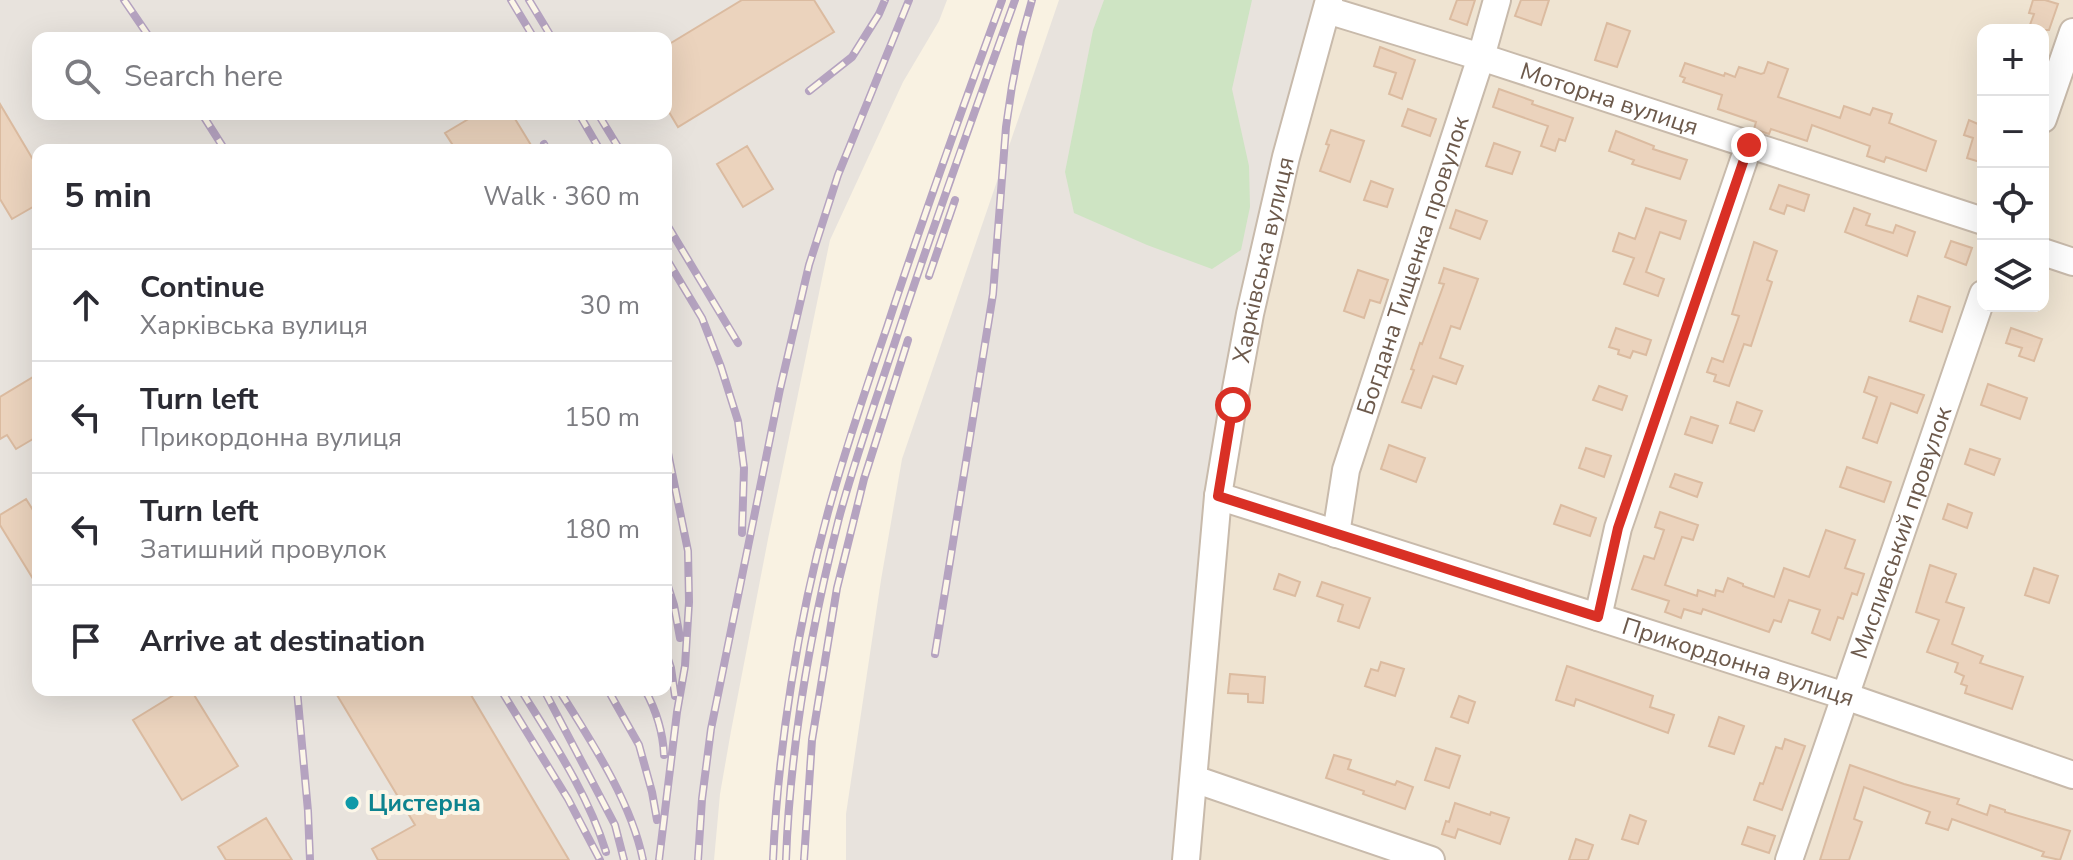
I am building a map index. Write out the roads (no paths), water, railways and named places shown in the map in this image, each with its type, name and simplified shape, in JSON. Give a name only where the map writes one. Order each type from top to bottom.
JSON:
[{"type":"street","name":"Богдана Тищенка провулок","points":[[1336,534],[1346,470],[1497,0]]},
{"type":"street","name":"Моторна вулиця","points":[[1328,5],[1977,219]]},
{"type":"street","name":"Харківська вулиця","points":[[1186,860],[1218,496],[1233,405],[1286,157],[1328,5]]},
{"type":"street","points":[[2049,102],[2073,32]]},
{"type":"street","points":[[1598,617],[1618,528],[1749,145]]},
{"type":"street","points":[[2049,254],[2073,262]]},
{"type":"street","name":"Мисливський провулок","points":[[1789,860],[1977,311]]},
{"type":"street","name":"Прикордонна вулиця","points":[[1218,496],[1845,696],[2073,775]]},
{"type":"street","points":[[1194,779],[1431,860]]},
{"type":"railway","points":[[124,0],[146,32]]},
{"type":"railway","points":[[511,0],[530,32]]},
{"type":"railway","points":[[529,0],[548,32]]},
{"type":"railway","points":[[809,91],[852,57],[885,0]]},
{"type":"railway","points":[[698,860],[711,729],[780,389],[809,265],[838,175],[909,0]]},
{"type":"railway","points":[[773,860],[779,774],[791,685],[807,597],[828,512],[915,245],[1002,0]]},
{"type":"railway","points":[[786,860],[797,731],[819,602],[839,518],[912,291],[1015,0]]},
{"type":"railway","points":[[935,654],[993,294],[1012,86],[1032,0]]},
{"type":"railway","points":[[206,120],[221,144]]},
{"type":"railway","points":[[582,120],[596,144]]},
{"type":"railway","points":[[602,120],[616,144]]},
{"type":"railway","points":[[929,276],[955,200]]},
{"type":"railway","points":[[672,233],[738,343]]},
{"type":"railway","points":[[672,268],[702,318],[738,421],[744,468],[742,533]]},
{"type":"railway","points":[[804,860],[812,740],[837,588],[864,479],[908,340]]},
{"type":"railway","points":[[659,860],[685,666],[689,602],[688,551],[672,472]]},
{"type":"railway","points":[[672,599],[680,638]]},
{"type":"railway","points":[[672,675],[675,696]]},
{"type":"railway","points":[[298,696],[310,860]]},
{"type":"railway","points":[[505,696],[568,799],[600,860]]},
{"type":"railway","points":[[525,696],[580,789],[606,852]]},
{"type":"railway","points":[[547,696],[615,825],[624,860]]},
{"type":"railway","points":[[563,696],[620,794],[643,860]]},
{"type":"railway","points":[[611,696],[639,745],[657,820]]},
{"type":"railway","points":[[648,696],[658,721],[664,755]]},
{"type":"place","name":"Цистерна","points":[[352,803]]}]
